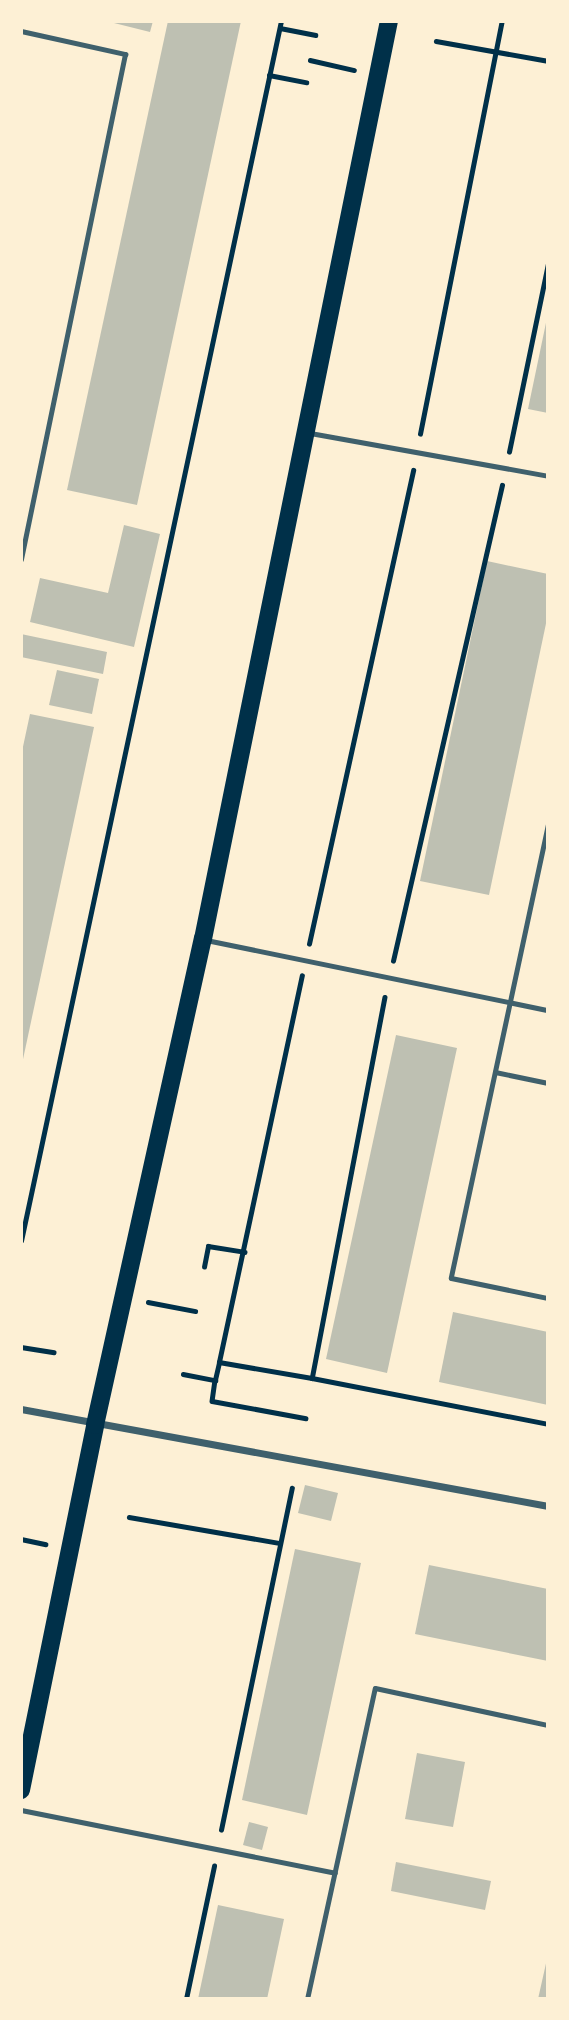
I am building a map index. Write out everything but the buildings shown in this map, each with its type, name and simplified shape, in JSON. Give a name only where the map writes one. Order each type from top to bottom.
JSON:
[{"type":"main road","points":[[21,1790],[95,1425],[203,939],[389,21]]},
{"type":"street","points":[[21,1409],[95,1425],[548,1506]]},
{"type":"lane","points":[[21,31],[125,54],[21,559]]},
{"type":"lane","points":[[307,432],[548,476]]},
{"type":"lane","points":[[548,824],[451,1278],[548,1298]]},
{"type":"lane","points":[[203,939],[389,975],[548,1010]]},
{"type":"lane","points":[[495,1072],[548,1083]]},
{"type":"lane","points":[[307,1999],[375,1688],[548,1725]]},
{"type":"lane","points":[[21,1810],[335,1873]]},
{"type":"path","points":[[21,1241],[281,21]]},
{"type":"path","points":[[305,1418],[212,1401],[416,452],[502,21]]},
{"type":"path","points":[[279,29],[315,36]]},
{"type":"path","points":[[436,41],[548,61]]},
{"type":"path","points":[[310,60],[379,76]]},
{"type":"path","points":[[269,75],[306,82]]},
{"type":"path","points":[[312,1378],[389,975],[505,470],[548,263]]},
{"type":"path","points":[[204,1267],[208,1246],[245,1252]]},
{"type":"path","points":[[123,1297],[195,1311]]},
{"type":"path","points":[[21,1346],[54,1352]]},
{"type":"path","points":[[219,1362],[548,1424]]},
{"type":"path","points":[[183,1374],[215,1380]]},
{"type":"path","points":[[186,1999],[292,1488]]},
{"type":"path","points":[[130,1517],[281,1543]]}]
